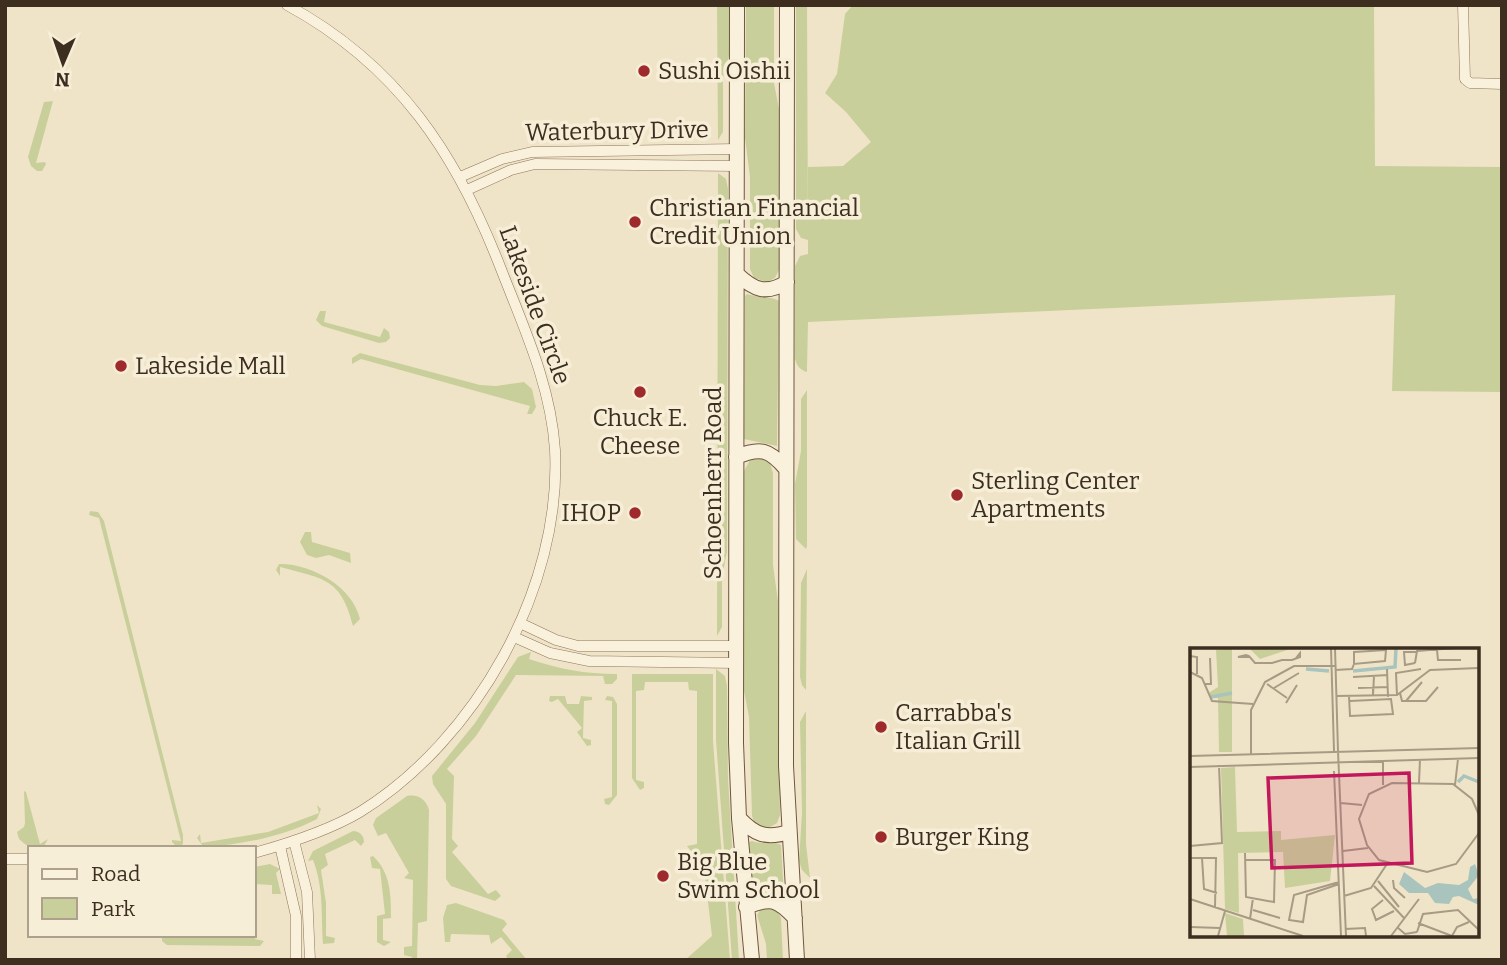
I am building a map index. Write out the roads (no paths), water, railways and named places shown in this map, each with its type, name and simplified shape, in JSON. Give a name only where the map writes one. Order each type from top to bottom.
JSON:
[{"type":"main road","name":"Schoenherr Road","points":[[737,5],[736,663],[739,818],[752,960]]},
{"type":"main road","points":[[787,5],[786,766],[797,960]]},
{"type":"main road","points":[[737,274],[749,285],[762,291],[774,289],[786,282]]},
{"type":"main road","points":[[736,457],[753,450],[766,452],[773,455],[786,469]]},
{"type":"main road","points":[[739,818],[756,834],[763,836],[789,832]]},
{"type":"main road","points":[[746,907],[765,900],[772,901],[783,905],[795,918]]},
{"type":"street","name":"Lakeside Circle","points":[[256,852],[294,841],[357,813],[412,774],[454,729],[520,623],[540,572],[550,528],[554,484],[553,431],[538,362],[496,256],[460,177],[428,127],[391,83],[340,38],[288,5]]},
{"type":"street","points":[[1463,5],[1463,72],[1467,82],[1502,84]]},
{"type":"street","name":"Waterbury Drive","points":[[460,177],[502,159],[532,152],[737,149]]},
{"type":"street","name":"Waterbury Drive","points":[[467,190],[511,170],[535,164],[737,166]]},
{"type":"street","points":[[520,623],[556,640],[578,646],[736,646]]},
{"type":"street","points":[[513,637],[543,651],[574,659],[736,663]]},
{"type":"street","points":[[294,841],[307,891],[310,960]]},
{"type":"street","points":[[280,846],[296,916],[296,960]]},
{"type":"street","points":[[5,859],[28,859]]},
{"type":"place","name":"Sushi Oishii","points":[[644,71]]},
{"type":"place","name":"Christian Financial Credit Union","points":[[635,222]]},
{"type":"place","name":"Lakeside Mall","points":[[121,366]]},
{"type":"place","name":"Chuck E. Cheese","points":[[640,392]]},
{"type":"place","name":"Sterling Center Apartments","points":[[957,495]]},
{"type":"place","name":"IHOP","points":[[635,513]]},
{"type":"place","name":"Carrabba's Italian Grill","points":[[881,727]]},
{"type":"place","name":"Burger King","points":[[881,837]]},
{"type":"place","name":"Big Blue Swim School","points":[[663,876]]}]
